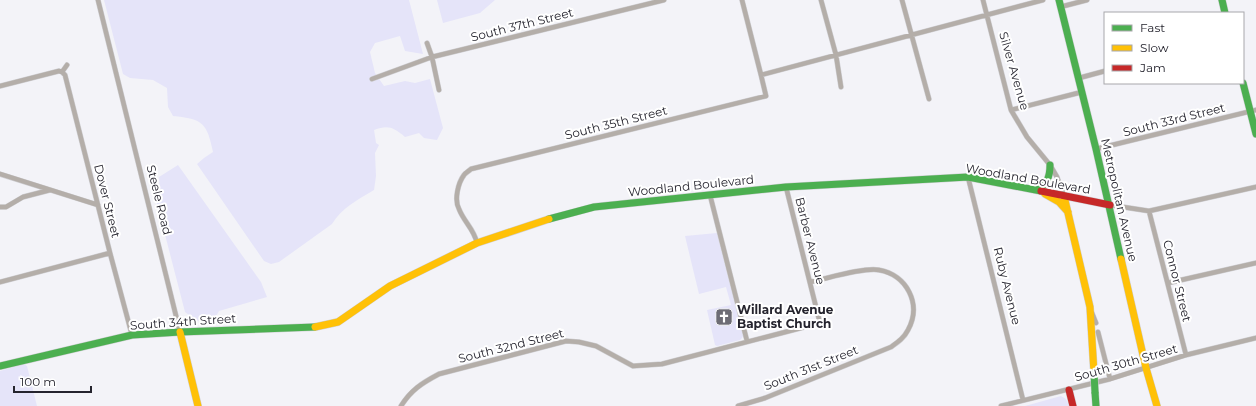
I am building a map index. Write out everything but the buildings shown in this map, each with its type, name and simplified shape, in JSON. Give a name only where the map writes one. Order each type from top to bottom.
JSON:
[{"type":"street","name":"Steele Road","points":[[98,0],[197,406]]},
{"type":"street","name":"South 37th Street","points":[[372,80],[432,57],[663,0]]},
{"type":"street","points":[[742,0],[762,75],[1043,0]]},
{"type":"street","points":[[821,0],[836,55],[841,87]]},
{"type":"street","points":[[902,0],[929,99]]},
{"type":"street","name":"Silver Avenue","points":[[983,0],[1011,110],[1028,138],[1050,165],[1059,182],[1064,196],[1090,307],[1096,323]]},
{"type":"street","points":[[1060,4],[1087,0]]},
{"type":"street","points":[[1222,0],[1225,12]]},
{"type":"street","name":"Metropolitan Avenue","points":[[1060,4],[1110,205],[1146,368],[1157,406]]},
{"type":"street","points":[[427,43],[432,57],[439,90]]},
{"type":"street","points":[[0,86],[59,71],[62,72],[67,65]]},
{"type":"street","points":[[1079,78],[1104,71]]},
{"type":"street","name":"Dover Street","points":[[62,72],[65,76],[132,335]]},
{"type":"street","name":"South 35th Street","points":[[477,243],[472,229],[457,204],[460,184],[464,174],[471,169],[766,96],[762,75]]},
{"type":"street","points":[[1243,84],[1253,110],[1256,134]]},
{"type":"street","points":[[1011,110],[1082,92]]},
{"type":"street","name":"South 33rd Street","points":[[1096,149],[1253,110]]},
{"type":"street","points":[[1037,190],[1047,184],[1050,178],[1050,165]]},
{"type":"street","points":[[0,174],[98,205]]},
{"type":"street","name":"Woodland Boulevard","points":[[300,328],[323,326],[338,322],[390,286],[477,243],[584,208],[786,187],[968,177],[1110,205]]},
{"type":"street","name":"Ruby Avenue","points":[[968,177],[1024,400]]},
{"type":"street","name":"Barber Avenue","points":[[786,187],[820,323]]},
{"type":"street","points":[[1110,205],[1149,211],[1256,187]]},
{"type":"street","points":[[0,207],[6,207],[23,197],[50,190]]},
{"type":"street","points":[[1037,190],[1059,202],[1068,212]]},
{"type":"street","points":[[710,195],[747,341]]},
{"type":"street","name":"Connor Street","points":[[1149,211],[1186,355]]},
{"type":"street","points":[[0,282],[110,253]]},
{"type":"street","points":[[1168,283],[1256,263]]},
{"type":"street","name":"South 31st Street","points":[[738,406],[765,398],[891,347],[908,331],[914,313],[913,301],[901,281],[889,272],[877,269],[863,270],[810,282]]},
{"type":"street","points":[[1090,307],[1096,406]]},
{"type":"street","name":"South 32nd Street","points":[[401,406],[407,396],[422,382],[439,374],[566,341],[596,346],[633,366],[662,364],[820,323]]},
{"type":"street","name":"South 34th Street","points":[[0,366],[132,335],[300,328]]},
{"type":"street","points":[[1098,332],[1110,379]]},
{"type":"street","name":"South 30th Street","points":[[1001,406],[1069,390],[1110,379],[1186,355],[1256,338]]},
{"type":"street","points":[[1069,390],[1074,406]]},
{"type":"shaded area","points":[[104,0],[409,0],[423,54],[405,51],[400,36],[375,43],[370,52],[375,73],[384,86],[405,81],[415,83],[430,79],[443,128],[437,140],[424,138],[419,133],[405,137],[394,129],[387,127],[374,130],[376,143],[379,145],[375,153],[376,176],[374,190],[340,213],[332,224],[279,262],[271,264],[264,261],[197,164],[213,152],[206,129],[197,121],[173,116],[168,107],[167,88],[153,80],[130,78],[123,74]]},
{"type":"shaded area","points":[[437,0],[495,0],[480,13],[443,23]]},
{"type":"shaded area","points":[[178,165],[261,282],[267,297],[219,311],[215,318],[197,321],[185,312],[154,192],[160,189],[159,177]]},
{"type":"shaded area","points":[[717,233],[743,336],[740,340],[717,346],[715,345],[707,310],[731,305],[726,287],[699,294],[685,236]]},
{"type":"shaded area","points":[[24,364],[27,366],[37,406],[0,406],[0,371]]},
{"type":"shaded area","points":[[1061,396],[1066,399],[1069,406],[1025,406]]},
{"type":"traffic: fast","points":[[1059,0],[1096,149],[1121,259]]},
{"type":"traffic: fast","points":[[1222,0],[1225,12]]},
{"type":"traffic: fast","points":[[1243,84],[1256,134]]},
{"type":"traffic: fast","points":[[1037,190],[1047,180],[1050,165]]},
{"type":"traffic: fast","points":[[549,219],[594,207],[786,187],[968,177],[1041,191]]},
{"type":"traffic: fast","points":[[0,366],[132,335],[315,327]]},
{"type":"traffic: fast","points":[[1094,373],[1095,392]]},
{"type":"traffic: fast","points":[[1095,392],[1096,406]]},
{"type":"traffic: slow","points":[[1045,194],[1059,202],[1068,212]]},
{"type":"traffic: slow","points":[[1064,196],[1090,307],[1094,373]]},
{"type":"traffic: slow","points":[[315,327],[338,322],[390,286],[477,243],[549,219]]},
{"type":"traffic: slow","points":[[1121,259],[1146,368],[1157,406]]},
{"type":"traffic: slow","points":[[180,332],[198,406]]},
{"type":"traffic: jam","points":[[1041,191],[1110,205]]},
{"type":"traffic: jam","points":[[1069,390],[1073,406]]},
{"type":"place","name":"Willard Avenue Baptist Church","points":[[724,317]]}]
